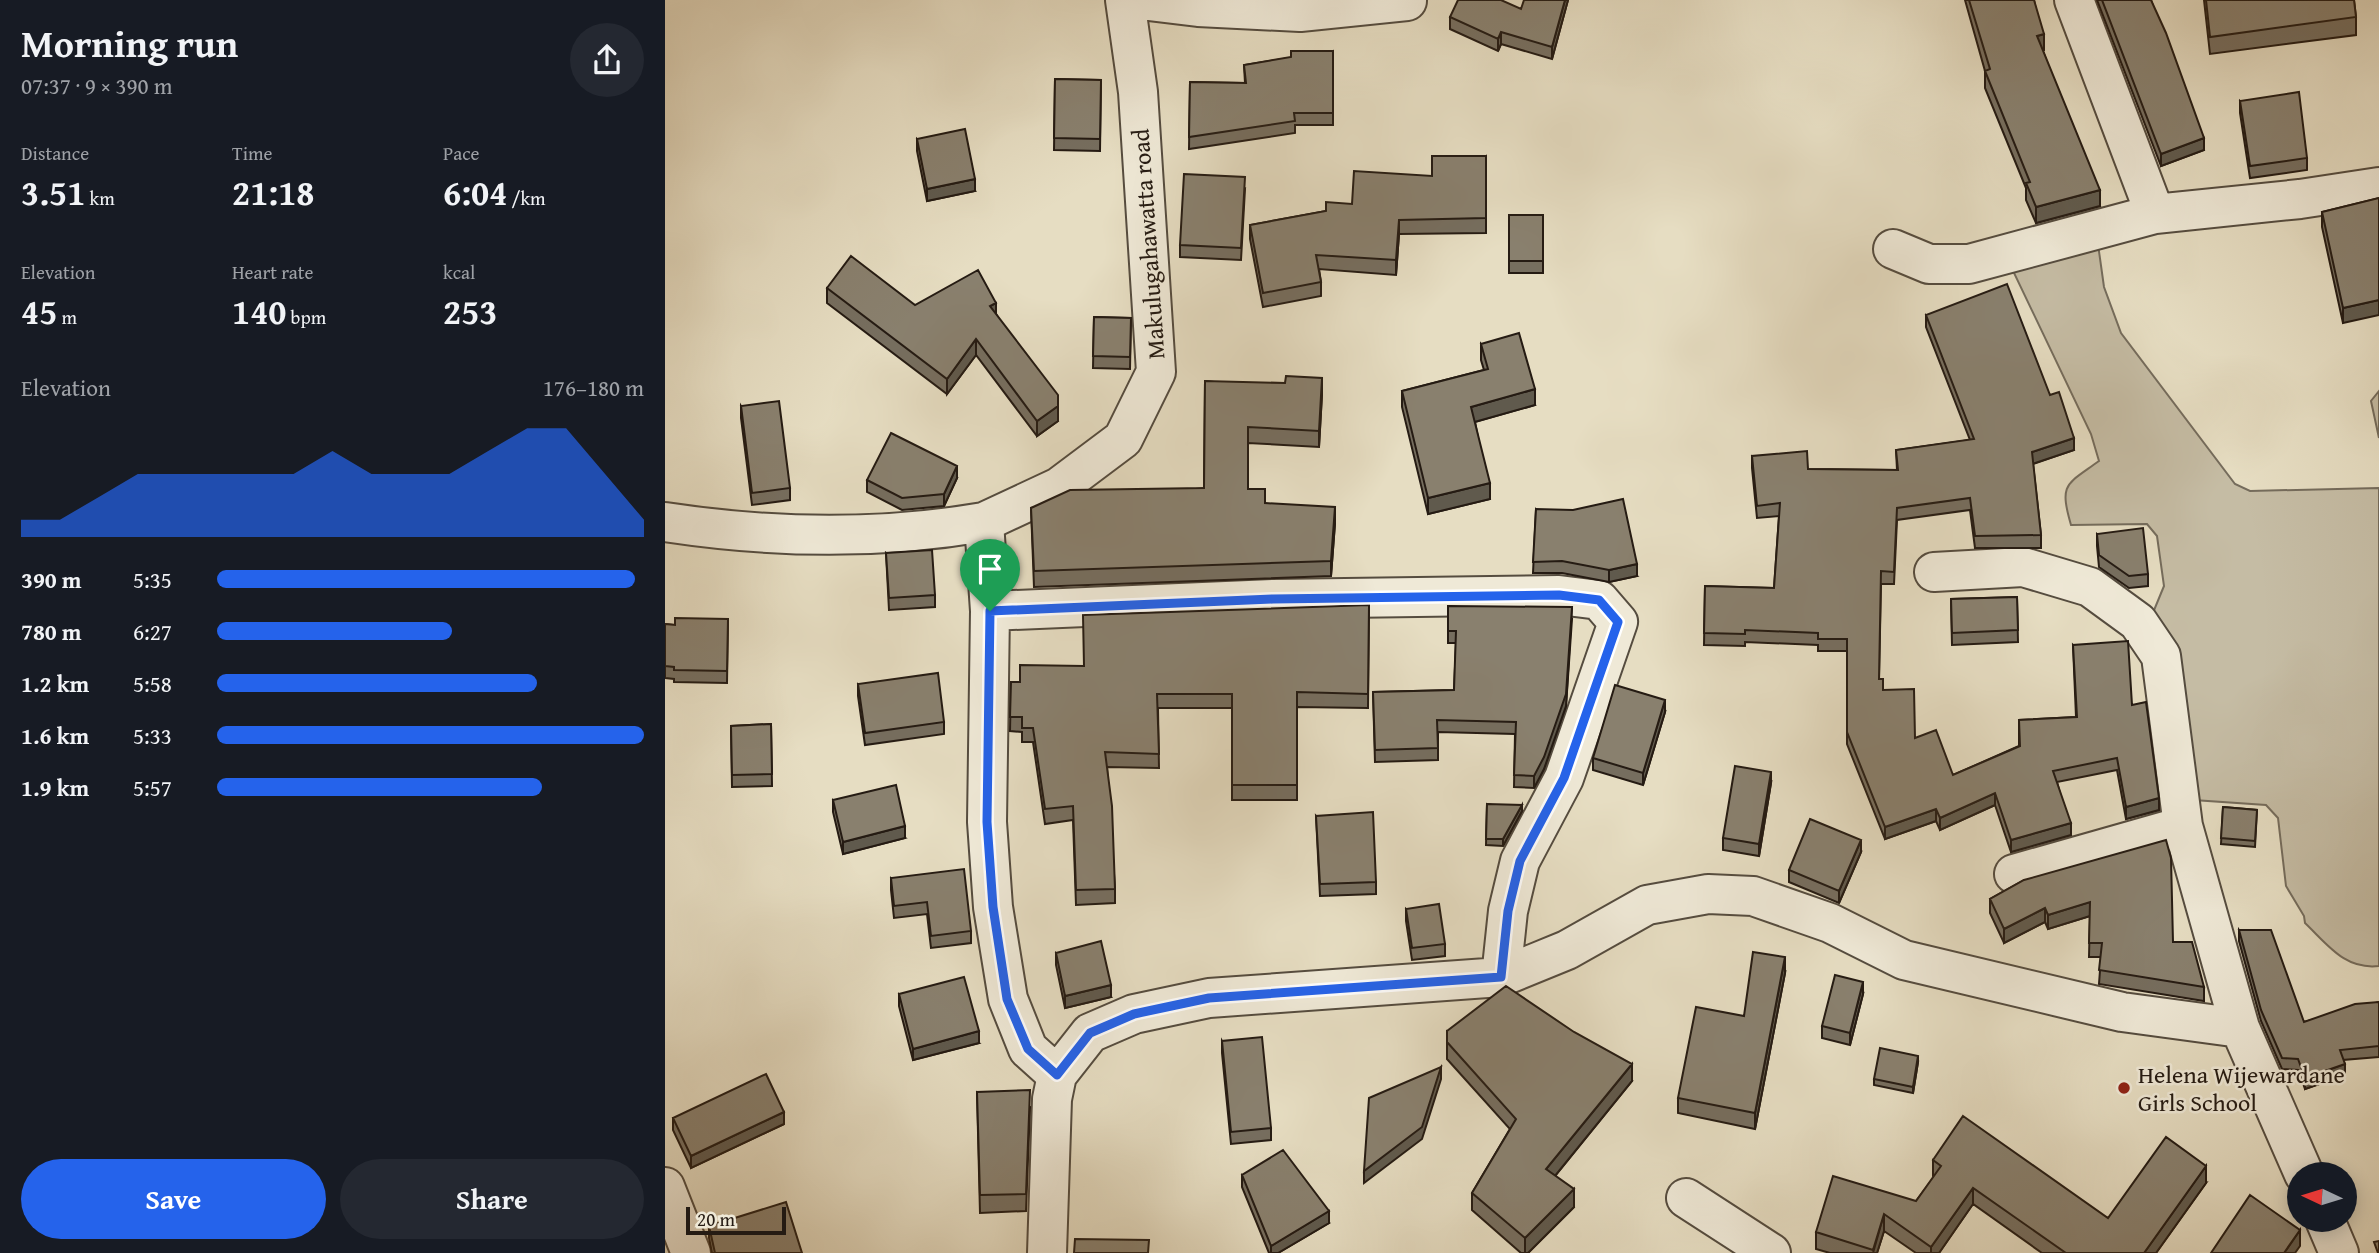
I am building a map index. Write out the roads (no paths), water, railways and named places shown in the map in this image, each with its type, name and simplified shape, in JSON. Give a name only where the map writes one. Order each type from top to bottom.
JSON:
[{"type":"street","name":"Makulugahawatta road","points":[[665,522],[772,534],[848,534],[916,532],[984,522],[1059,487],[1123,439],[1156,372],[1138,92],[1125,0]]},
{"type":"street","points":[[1140,0],[1198,7],[1300,12],[1407,1]]},
{"type":"street","points":[[2074,0],[2155,214]]},
{"type":"street","points":[[1893,249],[1929,264],[1969,264],[2155,214],[2300,199],[2379,187]]},
{"type":"street","points":[[984,522],[990,611],[987,822],[993,907],[1007,999],[1028,1049],[1057,1075]]},
{"type":"street","points":[[1934,572],[2023,567],[2090,587],[2138,622],[2161,656],[2183,826],[2240,1028],[2299,1162]]},
{"type":"street","points":[[990,611],[1273,599],[1559,595],[1599,600],[1618,622],[1564,778],[1520,861],[1508,911],[1501,977]]},
{"type":"street","points":[[2014,874],[2183,826]]},
{"type":"street","points":[[1047,1253],[1052,1099],[1057,1075],[1090,1033],[1146,1012],[1209,998],[1501,977],[1567,950],[1647,905],[1708,894],[1753,896],[1830,923],[1904,960],[2122,1012],[2240,1028]]},
{"type":"street","points":[[665,1187],[691,1253]]},
{"type":"street","points":[[1686,1198],[1771,1253]]},
{"type":"street","points":[[2330,1232],[2339,1253]]},
{"type":"place","name":"Helena Wijewardane Girls School","points":[[2124,1088]]}]
